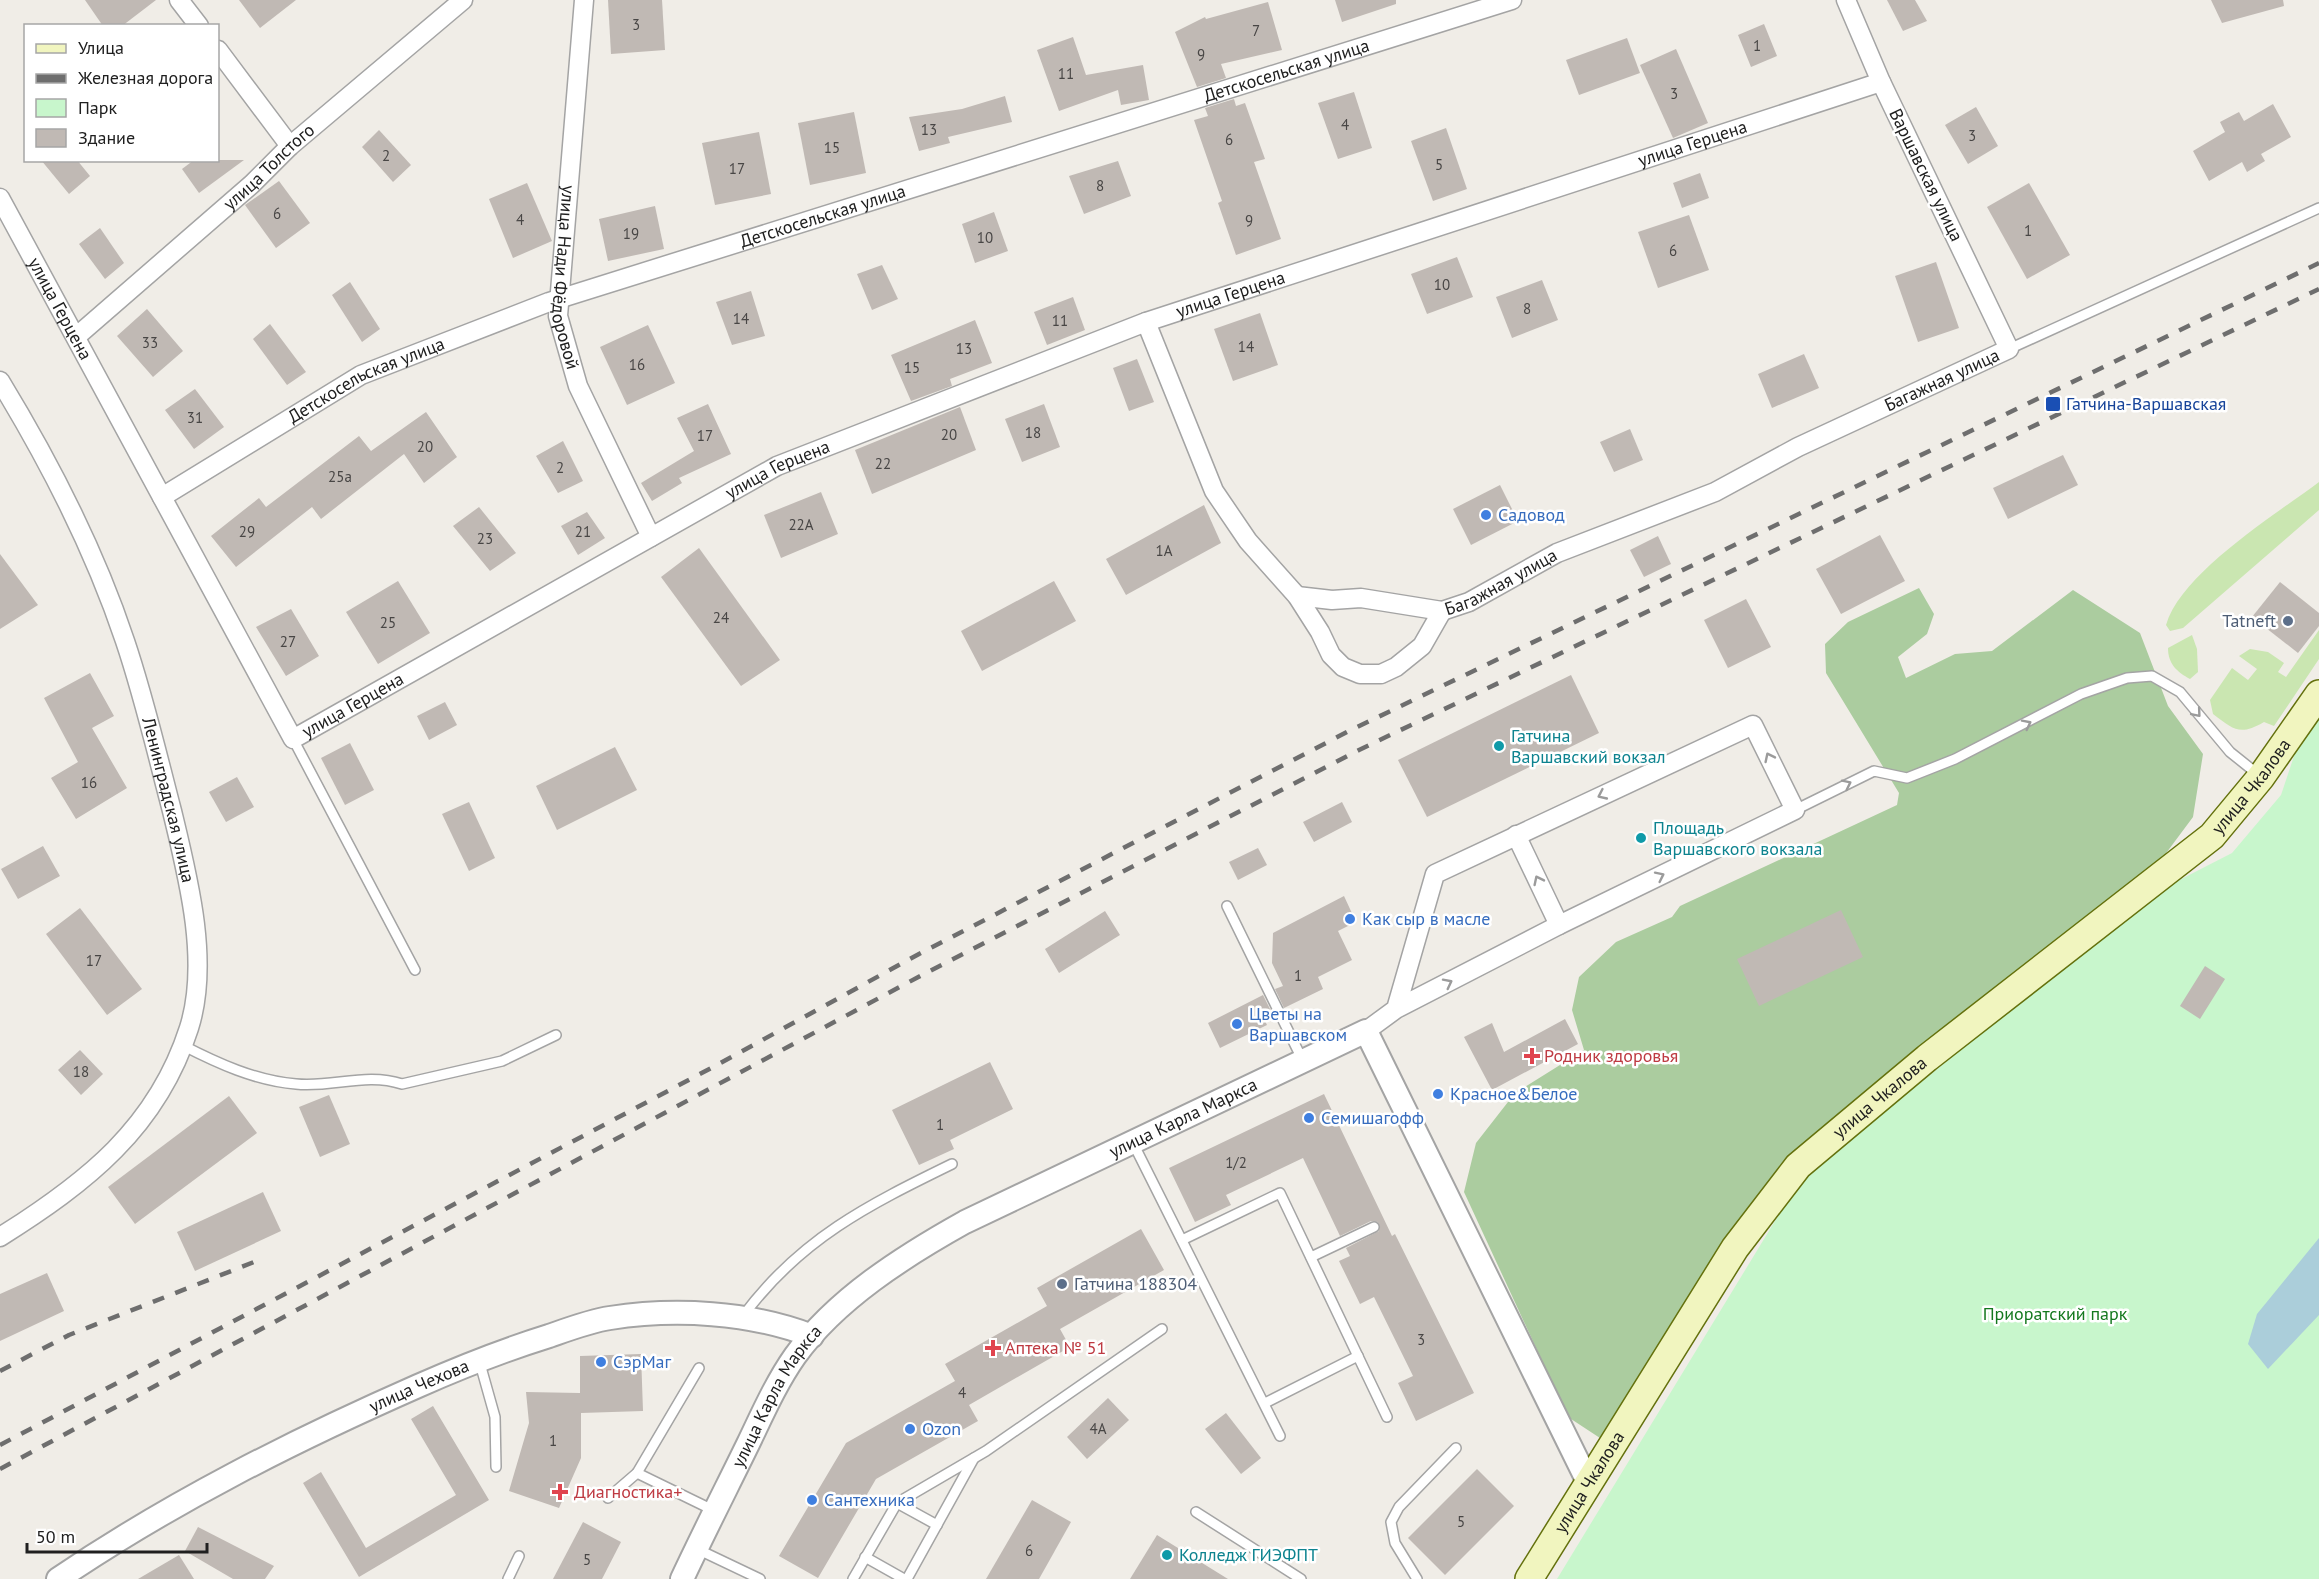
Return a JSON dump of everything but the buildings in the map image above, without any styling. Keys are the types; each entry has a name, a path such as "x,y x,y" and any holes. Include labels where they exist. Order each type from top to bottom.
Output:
{"main road":[{"name":"улица Чкалова","path":"1529,1579 1735,1248 1798,1166 1927,1058 2212,836 2261,777 2319,694"}],"street":[{"path":"179,0 197,24"},
{"name":"улица Толстого","path":"77,336 252,184 290,146 463,0"},
{"name":"улица Нади Фёдоровой","path":"584,0 558,316 578,386 651,537"},
{"name":"Детскосельская улица","path":"162,497 361,375 559,299 1512,0"},
{"name":"Варшавская улица","path":"1846,0 1881,82 2009,349"},
{"path":"219,51 290,146"},
{"name":"улица Герцена","path":"0,198 77,336 292,739 777,466 1146,322 1881,82"},
{"name":"Багажная улица","path":"1146,322 1214,491 1248,541 1297,596 1320,632 1331,655 1343,667 1360,675 1381,674 1396,667 1422,646 1442,611 1469,602 1557,553 1715,492 1798,447 2009,349"},
{"name":"Ленинградская улица","path":"0,381 30,431 86,543 125,640 148,717 185,863 200,982 189,1028 172,1069 150,1107 123,1142 90,1175 55,1202 0,1237"},
{"path":"1297,596 1332,600 1361,598 1442,611"},
{"path":"1320,632 1325,611 1332,600"},
{"path":"1396,1009 1436,874 1753,724 1795,810 1559,925 1396,1009 1366,1031 1589,1484"},
{"path":"1516,836 1559,925"},
{"name":"улица Карла Маркса","path":"682,1579 780,1380 794,1357 812,1336 869,1284 933,1240 1131,1141 1366,1031"},
{"name":"улица Чехова","path":"58,1579 163,1512 312,1433 478,1360 608,1318 689,1314 742,1318 783,1324 812,1336"}],"lane":[{"path":"2009,349 2319,208"},
{"path":"1795,810 1874,771 1907,778 1997,739 2081,694 2127,678 2152,676 2180,692 2230,752 2261,777"},
{"path":"292,739 415,970"},
{"path":"1227,906 1303,1061"},
{"path":"182,1045 219,1064 296,1084 386,1078 402,1084 502,1061 556,1035"},
{"path":"1131,1141 1280,1436"},
{"path":"742,1318 767,1284 814,1242 887,1196 952,1164"},
{"path":"1182,1240 1280,1193 1387,1417"},
{"path":"1311,1257 1374,1227"},
{"path":"853,1579 897,1503 975,1457 1162,1329"},
{"path":"1265,1403 1358,1356"},
{"path":"478,1360 495,1417 496,1467"},
{"path":"608,1498 637,1473 699,1368"},
{"path":"1417,1579 1395,1543 1391,1522 1399,1507 1456,1448"},
{"path":"866,1557 905,1579 975,1457"},
{"path":"637,1473 715,1511"},
{"path":"897,1503 937,1525"},
{"path":"1196,1512 1301,1579"},
{"path":"696,1549 760,1579"},
{"path":"508,1579 519,1556"}],"green space":[{"path":"2319,482 2319,510 2183,628 2170,631 2166,625 2175,605 2190,585 2209,566 2255,528"},
{"path":"1919,588 1934,614 1927,634 1898,657 1906,678 1955,654 1992,651 2073,590 2140,633 2168,706 2203,754 2193,817 2158,864 1724,1250 1600,1438 1568,1417 1464,1192 1476,1143 1515,1093 1584,1050 1572,1010 1579,977 1616,942 1672,917 1680,906 1897,805 1899,793 1826,673 1825,644 1848,622"},
{"path":"2319,630 2319,659 2274,726 2264,722 2249,729 2237,729 2213,714 2210,700 2232,668 2248,680 2257,669 2239,656 2250,649 2268,652 2284,663 2278,672 2286,677"},
{"path":"2192,635 2197,649 2198,672 2190,679 2174,667 2168,648"},
{"name":"Приоратский парк","path":"2319,708 2319,1579 1557,1579 1800,1180 2156,892 2232,853 2281,795 2299,741"}],"water":[{"path":"2319,1238 2319,1315 2268,1369 2248,1344 2257,1314"}],"railway":[{"path":"0,1445 715,1066 919,954 1349,731 2319,263"},
{"path":"0,1469 922,975 1359,750 2319,289"},
{"path":"0,1371 69,1335 259,1260"}],"place":[{"name":"Гатчина-Варшавская","path":"2053,404"},
{"name":"Садовод","path":"1486,515"},
{"name":"Tatneft","path":"2288,621"},
{"name":"Гатчина Варшавский вокзал","path":"1499,746"},
{"name":"Площадь Варшавского вокзала","path":"1641,838"},
{"name":"Как сыр в масле","path":"1350,919"},
{"name":"Цветы на Варшавском","path":"1237,1024"},
{"name":"Родник здоровья","path":"1532,1056"},
{"name":"Красное&Белое","path":"1438,1094"},
{"name":"Семишагофф","path":"1309,1118"},
{"name":"Гатчина 188304","path":"1062,1284"},
{"name":"Аптека № 51","path":"993,1348"},
{"name":"СэрМаг","path":"601,1362"},
{"name":"Ozon","path":"910,1429"},
{"name":"Диагностика+","path":"560,1492"},
{"name":"Сантехника","path":"812,1500"},
{"name":"Колледж ГИЭФПТ","path":"1167,1555"}]}
